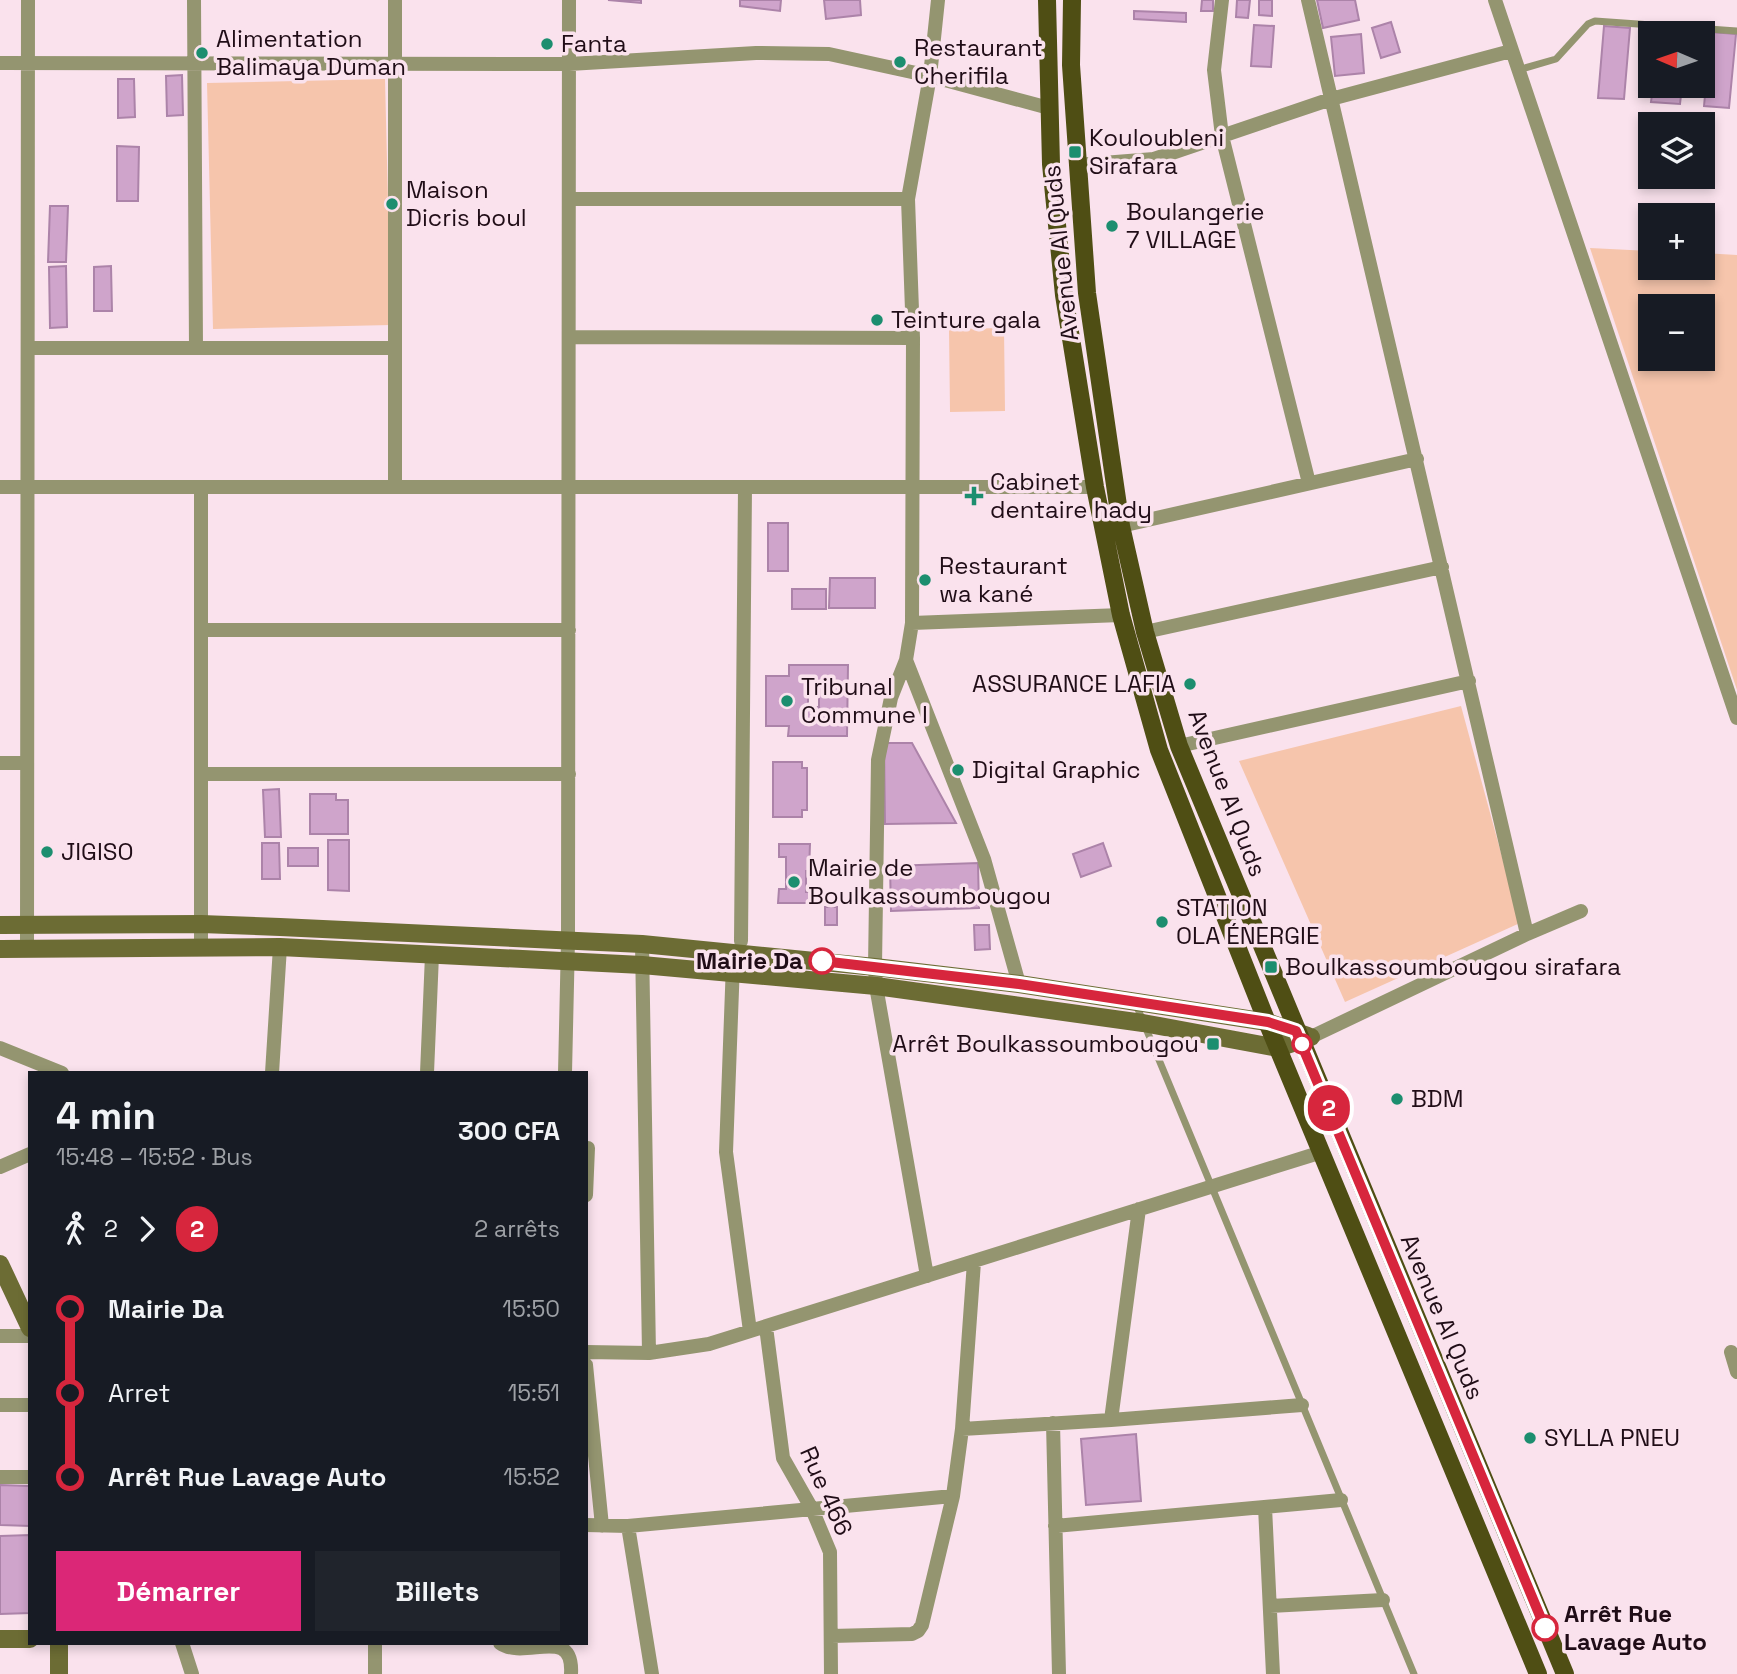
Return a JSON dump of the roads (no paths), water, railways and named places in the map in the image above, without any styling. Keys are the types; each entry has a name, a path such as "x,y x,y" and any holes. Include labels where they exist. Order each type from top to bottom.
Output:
{"main road":[{"name":"Avenue Al Quds","path":"1047,0 1051,164 1064,295 1095,487 1121,615 1159,750 1278,1048 1538,1674"},
{"name":"Avenue Al Quds","path":"1072,0 1071,65 1087,293 1121,526 1144,632 1179,746 1303,1036 1565,1674"},
{"path":"0,925 201,924 737,947 1019,984 1268,1022 1303,1036"},
{"path":"0,949 280,947 642,965 876,986 1143,1023 1278,1048 1303,1036"},
{"path":"0,1264 28,1324"},
{"path":"0,1639 28,1639"},
{"path":"59,1645 59,1674"}],"street":[{"path":"27,948 28,0"},
{"path":"194,0 196,348"},
{"path":"395,0 395,487"},
{"path":"565,1071 569,774 569,0"},
{"path":"928,1276 876,986 875,967 878,760 891,698 906,660 912,624 913,338 908,199 930,76 938,0"},
{"path":"1222,0 1214,70 1222,136 1309,483"},
{"path":"1308,0 1527,934"},
{"path":"1495,0 1737,718"},
{"path":"1077,165 1154,159 1331,99 1511,51"},
{"path":"0,63 569,64 756,53 829,54 930,76 1049,108"},
{"path":"569,199 908,199"},
{"path":"569,337 913,338"},
{"path":"28,348 395,348"},
{"path":"1121,526 1417,459"},
{"path":"0,486 1095,487"},
{"path":"201,487 201,947"},
{"path":"746,487 737,947 732,973 726,1152 750,1331"},
{"path":"1144,632 1442,567"},
{"path":"912,624 1121,615"},
{"path":"201,630 569,630"},
{"path":"906,660 984,859 1019,984"},
{"path":"1179,746 1469,681"},
{"path":"0,763 27,763"},
{"path":"201,774 569,774"},
{"path":"1303,1036 1581,911"},
{"path":"642,944 649,1353"},
{"path":"272,1071 280,947"},
{"path":"427,1071 432,955"},
{"path":"0,1048 57,1071"},
{"path":"588,1352 649,1353 709,1344 1322,1152"},
{"path":"0,1167 28,1155"},
{"path":"1111,1420 1139,1209"},
{"path":"831,1636 912,1634 922,1625 953,1496 962,1429 974,1262"},
{"name":"Rue 466","path":"766,1327 783,1458 812,1509 830,1552 831,1674"},
{"path":"0,1336 28,1336"},
{"path":"1731,1352 1737,1372"},
{"path":"588,1385 603,1526"},
{"path":"0,1405 28,1405"},
{"path":"962,1429 1302,1405"},
{"path":"1053,1423 1059,1674"},
{"path":"0,1477 28,1477"},
{"path":"588,1525 628,1526 953,1496"},
{"path":"1055,1526 1341,1500"},
{"path":"1265,1507 1273,1674"},
{"path":"628,1526 652,1674"},
{"path":"1269,1606 1383,1600"},
{"path":"184,1645 192,1674"},
{"path":"375,1645 375,1674"},
{"path":"503,1645 507,1648 559,1647 568,1650 572,1659 571,1674"}],"lane":[{"path":"1518,70 1556,59 1588,24 1595,21 1737,31"},
{"path":"1134,1001 1414,1674"}],"place":[{"name":"Fanta","path":"547,44"},
{"name":"Alimentation Balimaya Duman","path":"202,53"},
{"name":"Restaurant Cherifila","path":"900,62"},
{"name":"Kouloubleni Sirafara","path":"1075,152"},
{"name":"Maison Dicris boul","path":"392,204"},
{"name":"Boulangerie 7 VILLAGE","path":"1112,226"},
{"name":"Teinture gala","path":"877,320"},
{"name":"Cabinet dentaire hady","path":"974,496"},
{"name":"Restaurant wa kané","path":"925,580"},
{"name":"ASSURANCE LAFIA","path":"1190,684"},
{"name":"Tribunal Commune I","path":"787,701"},
{"name":"Digital Graphic","path":"958,770"},
{"name":"JIGISO","path":"47,852"},
{"name":"Mairie de Boulkassoumbougou","path":"794,882"},
{"name":"STATION OLA ÉNERGIE","path":"1162,922"},
{"name":"Mairie Da","path":"822,961"},
{"name":"Boulkassoumbougou sirafara","path":"1271,967"},
{"name":"Arrêt Boulkassoumbougou","path":"1213,1044"},
{"name":"BDM","path":"1397,1099"},
{"name":"SYLLA PNEU","path":"1530,1438"},
{"name":"Arrêt Rue Lavage Auto","path":"1545,1628"}]}
